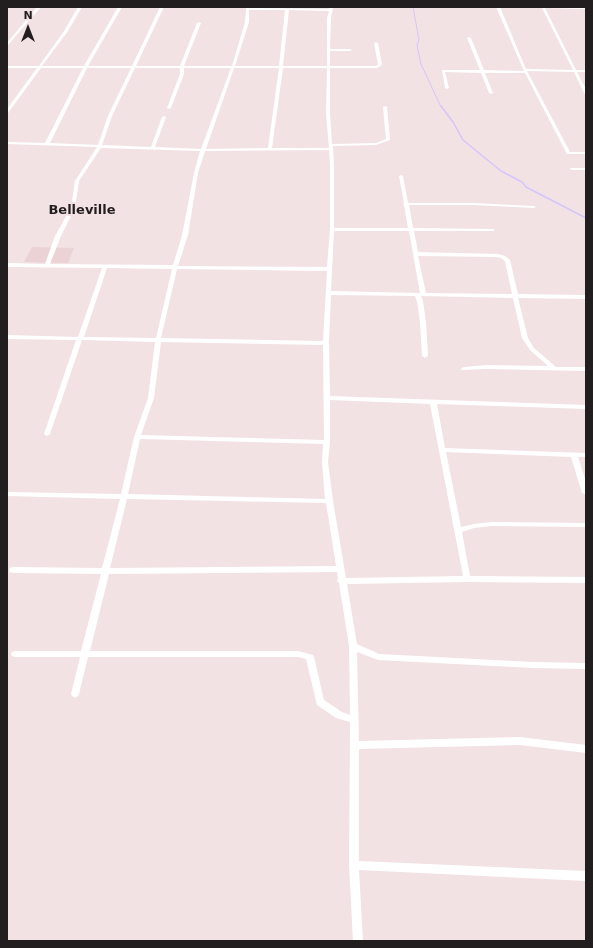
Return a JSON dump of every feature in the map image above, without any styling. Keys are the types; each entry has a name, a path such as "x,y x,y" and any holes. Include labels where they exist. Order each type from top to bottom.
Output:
{"street":[{"path":"7,45 39,7"},
{"path":"7,112 66,30 80,7"},
{"path":"47,144 86,67 120,7"},
{"path":"47,265 58,236 73,208 77,181 100,146 110,116 162,7"},
{"path":"498,7 526,71 569,153 586,153"},
{"path":"505,7 586,8"},
{"path":"543,7 586,93"},
{"path":"75,694 106,571 137,437 151,398 158,340 175,267 185,235 191,196 203,150 233,67 247,22 249,8 287,10 331,8 328,114 331,147 332,229 326,342 327,442 325,462 329,502 353,646 355,720 354,865 358,941"},
{"path":"270,149 287,10"},
{"path":"169,108 182,74 182,66 199,24"},
{"path":"469,38 491,93"},
{"path":"7,67 377,67 380,65 376,43"},
{"path":"329,50 350,50"},
{"path":"447,88 443,71 586,71"},
{"path":"7,143 203,150 331,147 376,144 388,140 385,107"},
{"path":"153,148 164,117"},
{"path":"572,169 586,169"},
{"path":"401,176 415,254 423,322 425,356"},
{"path":"405,204 473,204 534,207"},
{"path":"332,229 493,230"},
{"path":"415,254 496,255 507,260 514,297 525,338 532,349 555,368"},
{"path":"7,272 9,265 329,269"},
{"path":"47,434 105,266"},
{"path":"328,293 586,298"},
{"path":"7,337 326,342"},
{"path":"464,369 486,367 586,369"},
{"path":"326,398 586,407"},
{"path":"433,402 467,579"},
{"path":"137,437 327,442"},
{"path":"443,450 586,455"},
{"path":"574,454 586,493"},
{"path":"7,494 329,502"},
{"path":"457,531 474,526 492,524 586,525"},
{"path":"13,570 106,571 340,569"},
{"path":"342,581 467,579 586,580"},
{"path":"353,646 378,656 533,665 586,666"},
{"path":"15,654 298,654 310,657 320,702 339,715 355,720"},
{"path":"354,745 520,741 586,749"},
{"path":"354,865 586,876"}],"shaded area":[{"path":"32,247 74,248 68,263 24,262"}],"waterway":[{"path":"413,7 419,40 417,45 421,64 441,107"},
{"path":"441,106 453,122 463,140 501,171 522,182 526,187 586,218"}],"district":[{"name":"Belleville","path":"82,211"}]}
